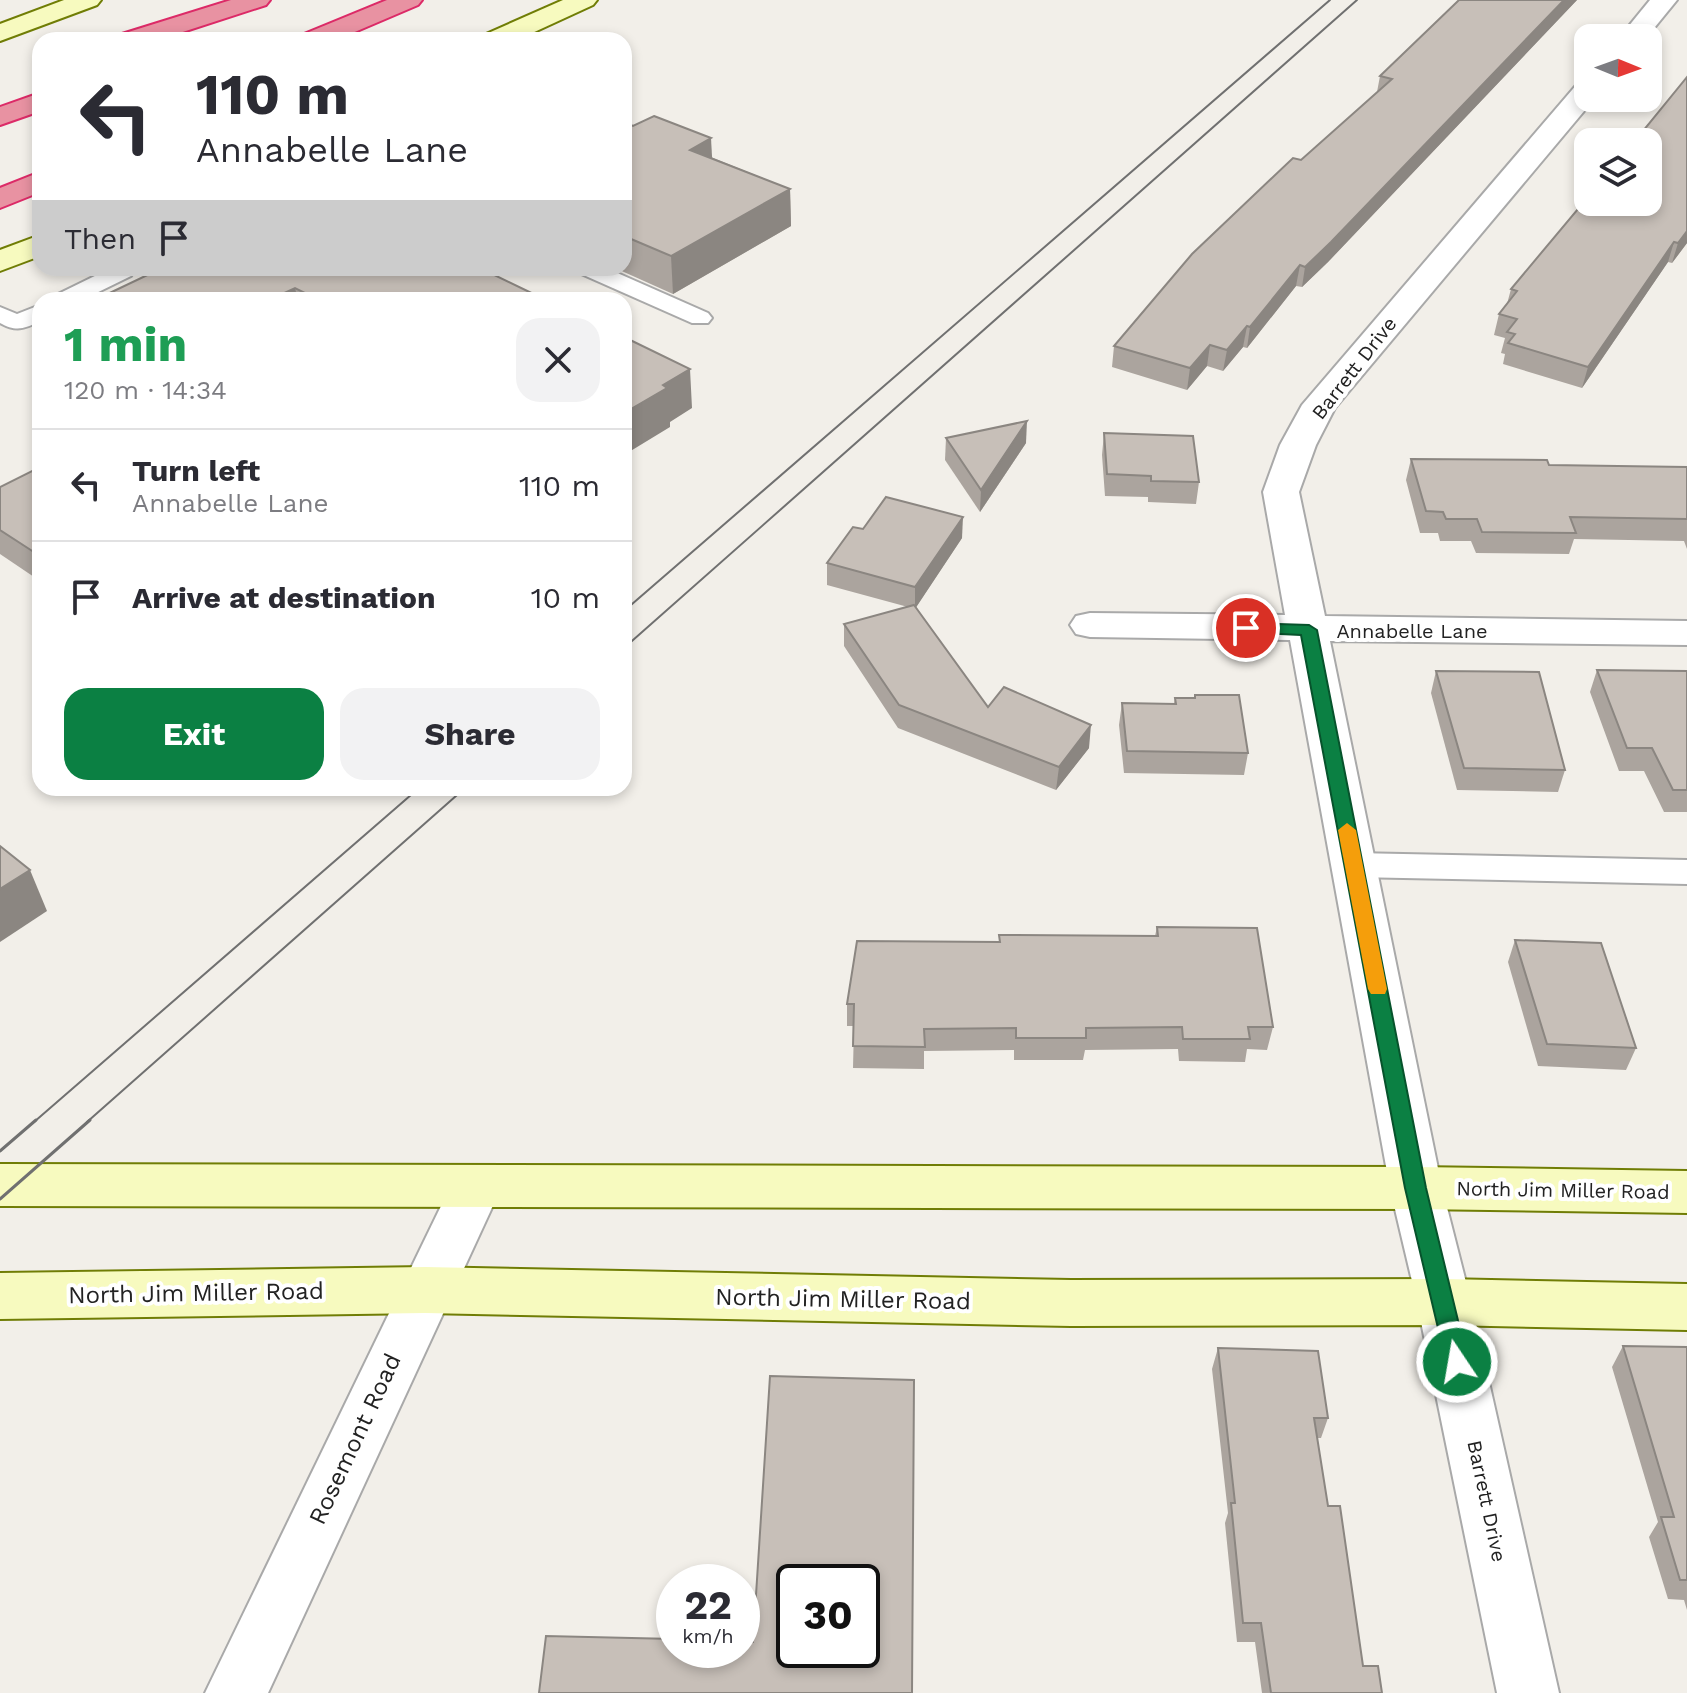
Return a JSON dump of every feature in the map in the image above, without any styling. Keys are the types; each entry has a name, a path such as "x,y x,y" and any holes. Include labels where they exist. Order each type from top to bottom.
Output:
{"highway":[{"path":"332,32 409,0"},
{"path":"160,32 267,3"},
{"path":"207,32 267,3"},
{"path":"0,117 32,104"},
{"path":"0,169 32,156"},
{"path":"0,199 32,185"}],"main road":[{"path":"0,33 88,0"},
{"path":"513,32 584,0"},
{"path":"0,262 32,248"},
{"name":"North Jim Miller Road","path":"0,1185 1416,1188 1687,1192"},
{"name":"North Jim Miller Road","path":"0,1296 425,1290 1071,1303 1444,1302 1687,1307"}],"street":[{"path":"1644,24 1664,0"},
{"name":"Barrett Drive","path":"1528,1693 1444,1302 1416,1188 1281,492 1298,445 1319,405 1574,105"},
{"name":"Annabelle Lane","path":"1090,625 1687,633"},
{"name":"Rosemont Road","path":"236,1693 476,1186"}],"lane":[{"path":"80,292 113,276"},
{"path":"605,276 700,318"},
{"path":"0,314 17,323 32,316"},
{"path":"1354,865 1687,872"}],"building":[{"path":"1459,0 1564,0 1331,242 1305,267 1300,265 1250,327 1247,326 1227,350 1210,345 1190,368 1114,346 1192,254 1293,158 1301,160 1392,79 1380,76"},
{"path":"1687,77 1687,231 1678,243 1674,242 1588,367 1508,343 1515,334 1507,332 1517,319 1499,314 1517,291 1511,289 1574,214 1662,216 1662,128 1645,128 1658,112 1662,112 1662,108"},
{"path":"654,116 711,138 690,150 790,189 671,256 632,239 633,126"},
{"path":"145,276 496,276 530,292 303,292 295,288 286,292 112,292"},
{"path":"632,341 690,369 663,385 667,388 632,408"},
{"path":"1027,421 981,490 946,438"},
{"path":"1104,433 1193,436 1199,482 1151,481 1151,476 1107,474"},
{"path":"1411,459 1547,460 1549,465 1687,467 1687,519 1570,517 1576,533 1482,532 1477,519 1446,519 1443,512 1426,511"},
{"path":"32,471 32,551 0,530 0,487"},
{"path":"886,497 963,517 915,587 827,563 853,527 863,529"},
{"path":"914,605 988,707 1004,687 1091,725 1059,767 899,705 844,624"},
{"path":"1597,670 1687,671 1687,790 1673,790 1652,748 1627,748"},
{"path":"1436,671 1539,672 1565,770 1464,768"},
{"path":"1195,695 1239,695 1248,753 1127,751 1122,703 1176,704 1175,698 1195,698"},
{"path":"0,846 30,870 0,889"},
{"path":"1157,927 1257,928 1273,1027 1248,1027 1250,1039 1183,1039 1182,1027 1086,1028 1086,1038 1016,1038 1016,1028 924,1029 925,1047 853,1046 854,1004 847,1004 857,941 1000,942 999,935 1158,936"},
{"path":"1515,940 1601,943 1636,1048 1547,1044"},
{"path":"1623,1346 1687,1347 1687,1580 1680,1580 1661,1517 1674,1517"},
{"path":"1218,1348 1318,1351 1328,1418 1314,1418 1328,1506 1340,1506 1363,1666 1378,1666 1382,1693 1271,1693 1261,1623 1243,1623 1231,1503 1235,1503"},
{"path":"770,1376 914,1380 912,1693 539,1693 546,1636 656,1639 656,1668 760,1668 758,1564"}],"tram line":[{"path":"632,604 1330,0"},
{"path":"632,641 1357,0"},
{"path":"34,1122 410,796"},
{"path":"87,1122 456,796"},
{"path":"0,1151 36,1120"},
{"path":"0,1199 90,1120"}],"slow traffic":[{"path":"1347,830 1378,989"}],"route":[{"path":"1246,628 1309,630 1416,1188 1457,1362"}]}
